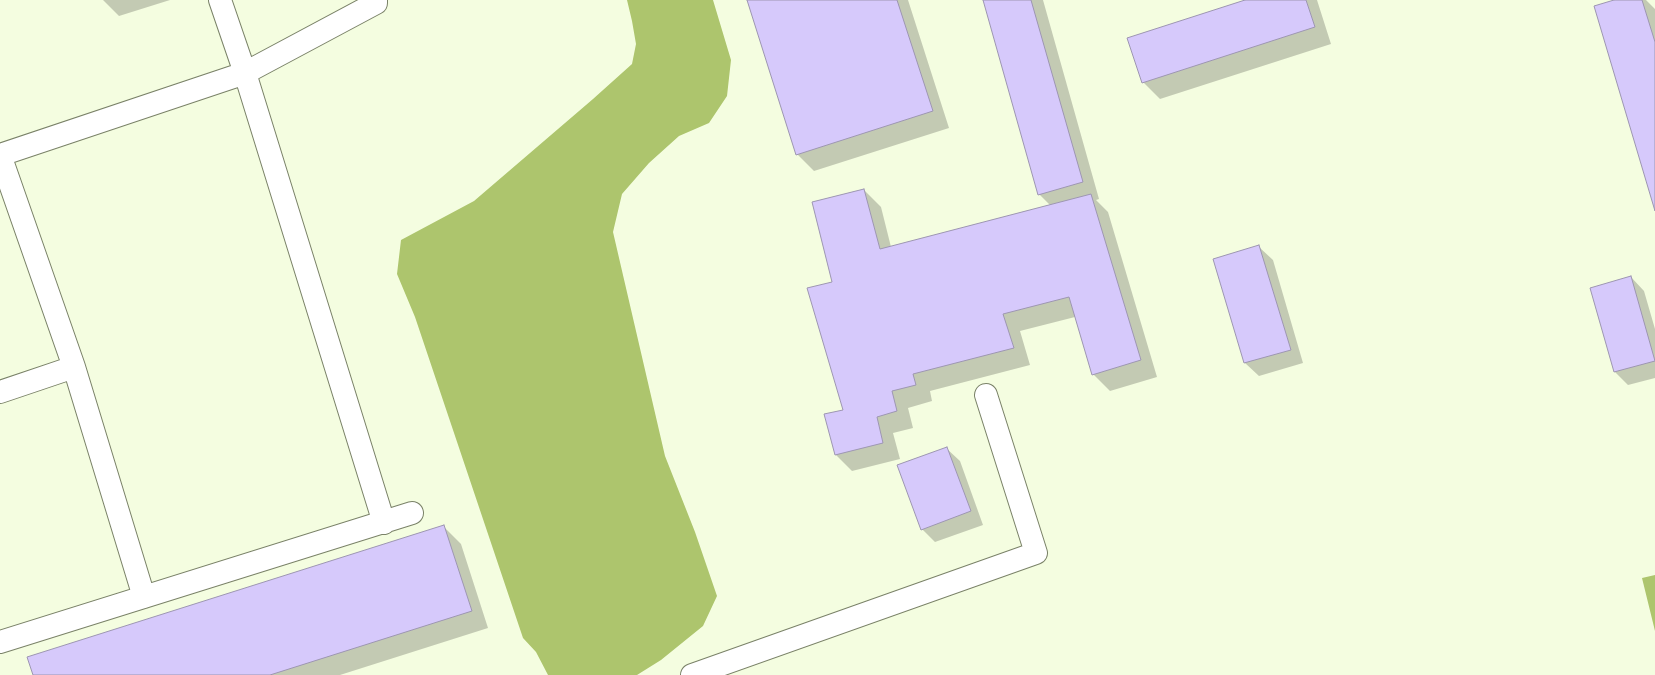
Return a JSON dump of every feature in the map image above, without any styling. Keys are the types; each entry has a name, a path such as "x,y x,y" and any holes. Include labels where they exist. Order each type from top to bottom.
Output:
{"lane":[{"path":"220,0 245,73 384,523"},
{"path":"144,597 74,367 0,155 245,73 376,3 376,0"},
{"path":"0,392 74,367"},
{"path":"692,675 1036,553 986,395"},
{"path":"0,642 412,513"}],"green space":[{"path":"627,0 713,0 731,60 727,96 709,123 679,136 649,163 622,194 613,232 665,456 695,532 717,596 703,626 661,660 637,675 548,675 536,652 523,638 415,317 397,274 401,240 474,201 632,64 636,44"},
{"path":"1655,575 1655,631 1642,578"}],"building":[{"path":"747,0 897,0 933,111 796,155"},
{"path":"983,0 1031,0 1083,182 1038,195"},
{"path":"1245,0 1306,0 1315,27 1142,83 1127,38"},
{"path":"1614,0 1642,0 1655,42 1655,211 1594,6"},
{"path":"864,189 880,249 1091,194 1141,360 1092,375 1069,297 1003,314 1014,348 913,374 916,385 892,391 897,411 877,417 883,443 835,455 824,414 843,410 807,288 832,282 812,202"},
{"path":"1259,245 1291,350 1244,363 1213,259"},
{"path":"1631,276 1655,361 1614,372 1590,288"},
{"path":"947,447 971,511 921,530 897,465"},
{"path":"444,525 472,611 270,675 33,675 27,657"}]}
